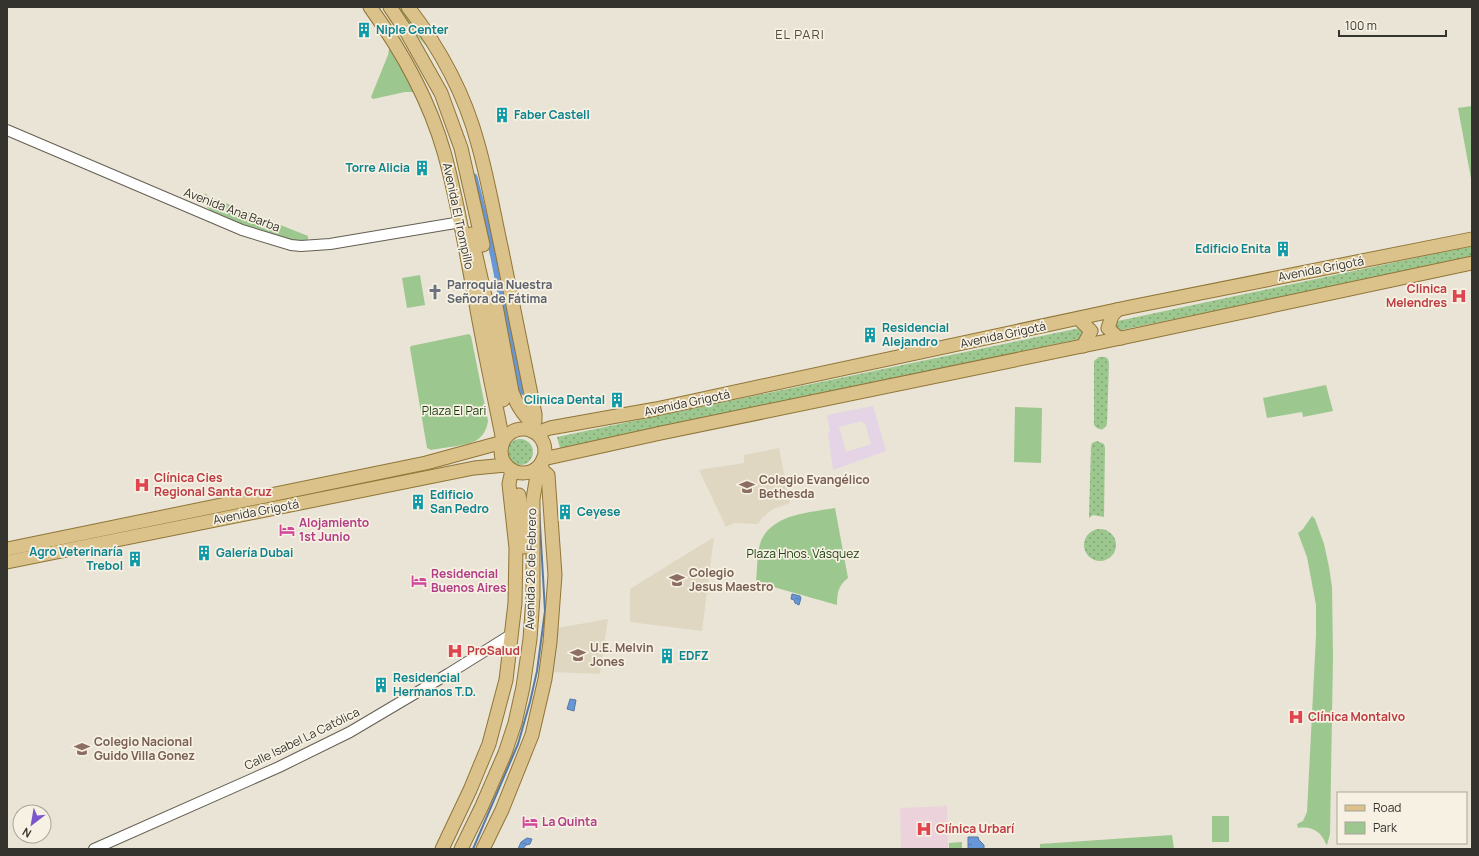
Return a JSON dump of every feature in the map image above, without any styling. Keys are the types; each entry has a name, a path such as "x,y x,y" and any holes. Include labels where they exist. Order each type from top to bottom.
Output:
{"main road":[{"name":"Avenida El Trompillo","path":"370,7 394,42 409,68 436,128 444,152 461,222 467,258 505,439"},
{"name":"Avenida El Trompillo","path":"379,7 415,62 432,97 451,150 488,309 505,439"},
{"name":"Avenida El Trompillo","path":"390,7 406,31 440,93 461,148 496,307 512,392 516,404 534,430"},
{"path":"408,7 445,65 456,86 471,121 491,199 535,414 534,430 544,445 542,464 529,472 520,473 510,470 501,454 505,439 519,429 534,430"},
{"path":"406,31 445,65"},
{"path":"432,97 436,128"},
{"path":"467,258 471,232"},
{"path":"1466,240 1472,234"},
{"name":"Avenida Grigotá","path":"534,430 656,409 1083,323 1117,310 1466,240"},
{"name":"Avenida Grigotá","path":"542,464 661,433 1470,264"},
{"path":"1087,345 1100,333 1117,310"},
{"path":"1109,322 1108,328 1116,339"},
{"path":"1083,323 1100,333 1116,339"},
{"path":"1083,323 1091,331 1087,345"},
{"name":"Avenida Grigotá","path":"7,549 433,461 505,439"},
{"path":"386,486 385,480 388,475 424,466 433,461"},
{"name":"Avenida 26 de Febrero","path":"462,849 505,753 515,723 523,687 530,639 533,597 533,499 536,481 542,464"},
{"name":"Avenida 26 de Febrero","path":"483,849 502,810 532,735 545,679 550,642 555,575 548,475 542,464"},
{"name":"Avenida Grigotá","path":"7,562 474,468 510,470"},
{"name":"Avenida 26 de Febrero","path":"442,849 470,790 489,744 506,680 515,603 516,548 509,484 510,470"},
{"name":"Avenida 26 de Febrero","path":"452,849 497,752 515,688 522,638 525,570 523,519 517,485 510,470"}],"street":[{"name":"Avenida Ana Barba","path":"7,130 242,230 292,245 301,246 330,244 461,222"},
{"name":"Calle Isabel La Católica","path":"94,849 279,767 350,732 512,634"}],"shaded area":[{"path":"873,406 886,451 833,470 827,415","holes":["862,421 865,423 871,444 846,452 839,427"]},
{"name":"Colegio Evangélico Bethesda","path":"779,448 790,503 773,509 762,518 758,524 734,523 726,527 699,470 744,463 744,455"},
{"name":"Colegio Jesus Maestro","path":"714,537 702,631 630,622 630,589"},
{"name":"U.E. Melvin Jones","path":"608,619 600,674 551,672 557,628"},
{"name":"Clínica Urbarí","path":"947,806 948,849 901,849 900,808"}],"green space":[{"path":"395,7 403,7 428,48 412,30"},
{"path":"389,49 392,49 414,92 405,92 373,99 371,97"},
{"path":"1472,106 1472,184 1458,108"},
{"path":"205,193 208,196 308,236 308,239 305,241 281,238 246,226 212,211 205,204"},
{"path":"1472,246 1472,258 1116,331 1113,322"},
{"path":"420,275 425,305 407,308 402,278"},
{"path":"1080,328 1085,329 1084,338 560,448 557,437"},
{"name":"Plaza El Pari","path":"469,334 471,336 488,421 487,426 482,436 474,442 431,450 427,448 410,348 411,346"},
{"path":"1099,357 1105,357 1108,359 1109,363 1107,424 1103,429 1094,425 1094,361"},
{"path":"1326,385 1333,411 1303,417 1302,412 1267,418 1263,398"},
{"path":"1015,407 1042,408 1041,463 1014,462"},
{"path":"520,439 529,443 533,452 529,461 520,465 511,461 507,452 511,443"},
{"path":"1097,441 1104,444 1105,448 1104,517 1093,515 1089,518 1091,447 1092,443"},
{"name":"Plaza Hnos. Vásquez","path":"835,508 848,578 839,590 837,605 756,582 759,548 763,537 770,528 790,517"},
{"path":"1312,516 1315,519 1324,544 1332,587 1333,657 1330,834 1327,845 1324,839 1315,830 1298,828 1297,824 1303,821 1307,812 1316,636 1316,605 1307,557 1298,533 1303,529"},
{"path":"1097,529 1103,529 1112,533 1116,545 1112,557 1103,561 1097,561 1088,557 1084,548 1084,542 1088,533"},
{"path":"1212,816 1229,816 1229,842 1212,842"},
{"path":"1172,835 1174,849 1040,849 1040,844"},
{"path":"962,842 962,849 949,849 949,843"}],"water":[{"path":"792,594 800,596 801,598 799,605 791,599"},
{"path":"570,699 576,700 574,711 567,709"},
{"path":"968,837 978,837 984,845 984,849 968,849"},
{"path":"527,838 532,839 530,844 526,845 523,849 518,849 521,842"}],"waterway":[{"path":"474,177 494,257 520,392"},
{"path":"473,849 518,744 537,671 545,611 539,508"}],"place":[{"name":"Niple Center","path":"364,30"},
{"name":"Faber Castell","path":"502,115"},
{"name":"Torre Alicia","path":"422,168"},
{"name":"Edificio Enita","path":"1283,249"},
{"name":"Parroquia Nuestra Señora de Fátima","path":"435,292"},
{"name":"Clinica Melendres","path":"1459,296"},
{"name":"Residencial Alejandro","path":"870,335"},
{"name":"Clinica Dental","path":"617,400"},
{"name":"Clínica Cies Regional Santa Cruz","path":"142,485"},
{"name":"Colegio Evangélico Bethesda","path":"747,487"},
{"name":"Edificio San Pedro","path":"418,502"},
{"name":"Ceyese","path":"565,512"},
{"name":"Alojamiento 1st Junio","path":"287,530"},
{"name":"Galería Dubai","path":"204,553"},
{"name":"Agro Veterinaría Trebol","path":"135,559"},
{"name":"Colegio Jesus Maestro","path":"677,580"},
{"name":"Residencial Buenos Aires","path":"419,581"},
{"name":"ProSalud","path":"455,651"},
{"name":"U.E. Melvin Jones","path":"578,655"},
{"name":"EDFZ","path":"667,656"},
{"name":"Residencial Hermanos T.D.","path":"381,685"},
{"name":"Clínica Montalvo","path":"1296,717"},
{"name":"Colegio Nacional Guido Villa Gonez","path":"82,749"},
{"name":"La Quinta","path":"530,822"},
{"name":"Clínica Urbarí","path":"924,829"}],"district":[{"name":"EL PARI","path":"800,34"}]}
